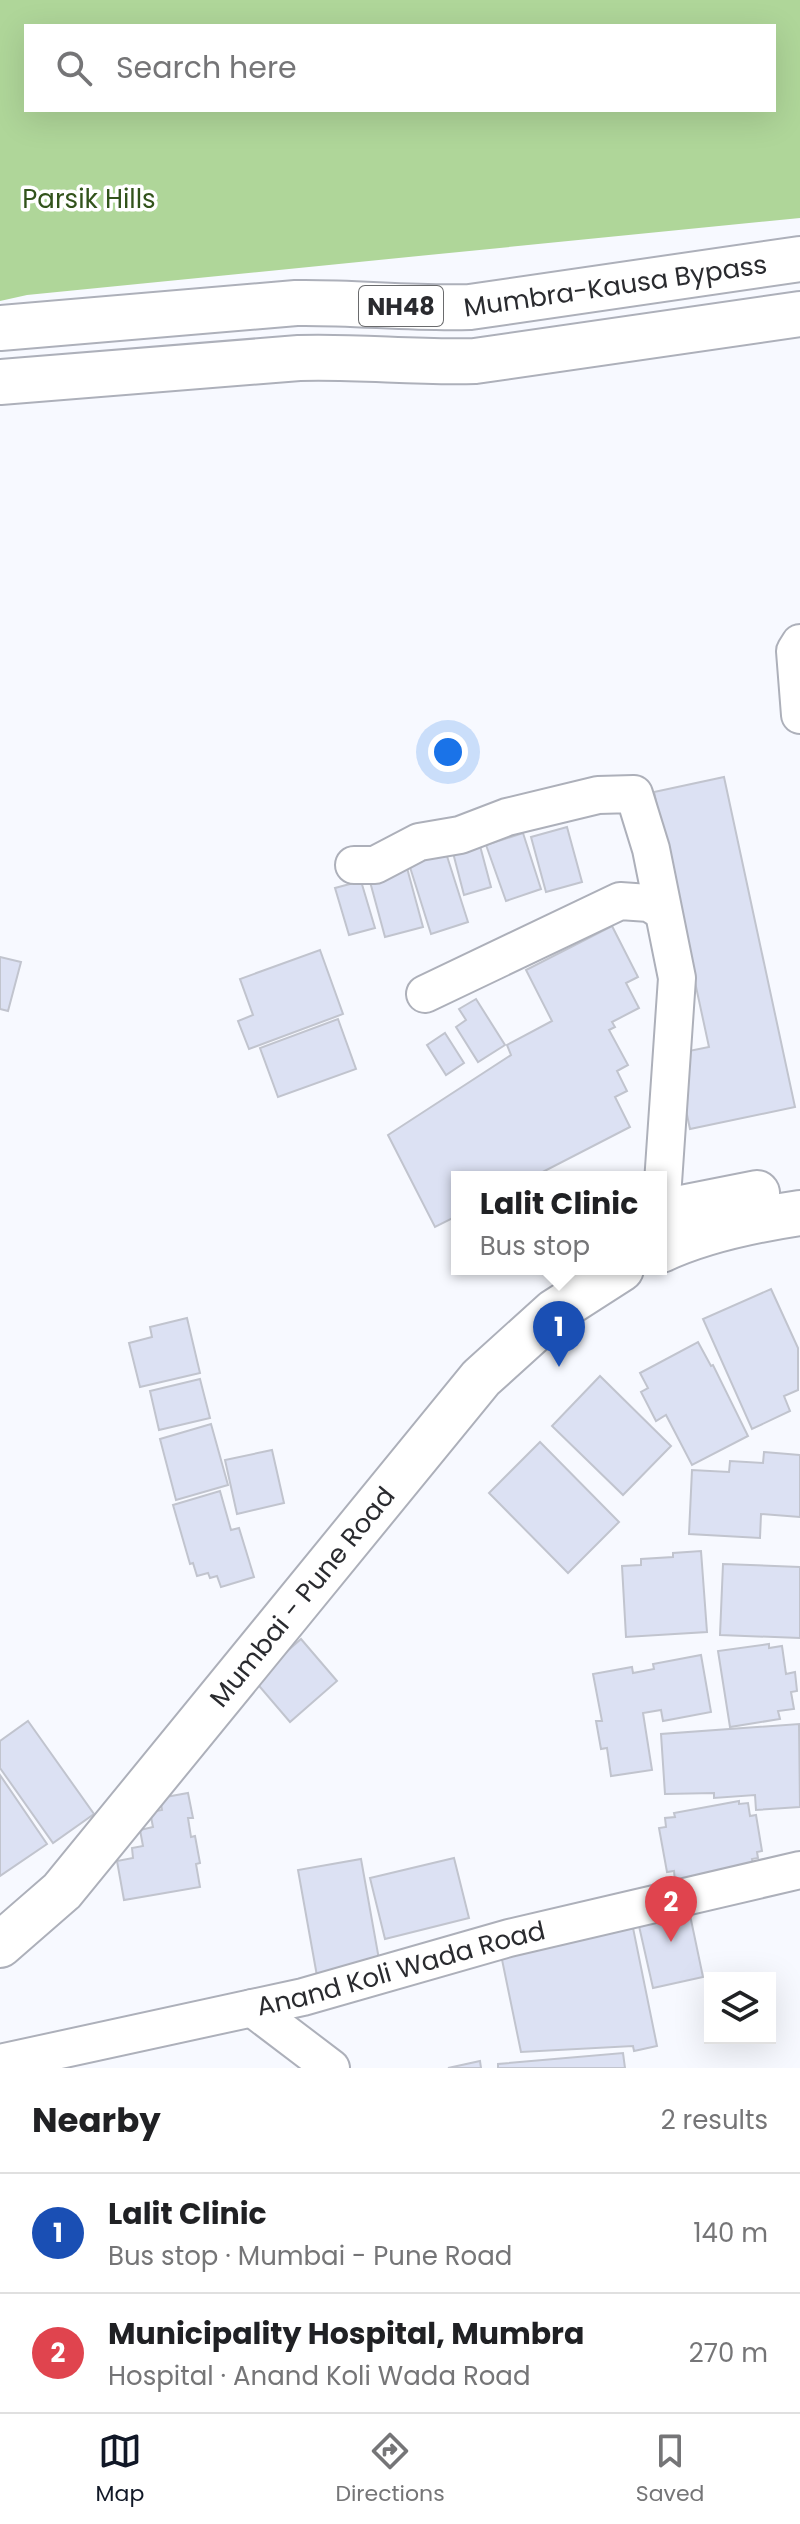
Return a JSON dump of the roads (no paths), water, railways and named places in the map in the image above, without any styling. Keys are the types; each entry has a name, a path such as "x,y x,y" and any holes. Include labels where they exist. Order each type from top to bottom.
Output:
{"main road":[{"name":"Mumbra-Kausa Bypass","path":"0,328 296,303 470,307 800,259"},
{"name":"Mumbra-Kausa Bypass","path":"0,382 299,358 343,357 431,363 475,361 800,314"},
{"path":"667,1211 800,1184"},
{"path":"667,1247 758,1220 800,1213"},
{"name":"Mumbai - Pune Road","path":"0,1945 62,1891 326,1551 482,1340 558,1275"},
{"name":"Mumbai - Pune Road","path":"0,1909 63,1853 183,1701 326,1551 481,1378 554,1312 612,1275"}],"street":[{"path":"800,643 795,651 800,715"},
{"path":"354,865 375,865 419,842 460,835 507,817 598,795 634,794 651,849 677,978 664,1171"},
{"path":"425,994 620,901 649,903 662,911"},
{"name":"Anand Koli Wada Road","path":"0,2063 303,1997 509,1938 800,1870"},
{"path":"252,2008 331,2068"}],"place":[{"name":"Lalit Clinic","path":"559,1367"},
{"name":"Municipality Hospital, Mumbra","path":"671,1942"}],"park label":[{"name":"Parsik Hills","path":"89,199"}]}
